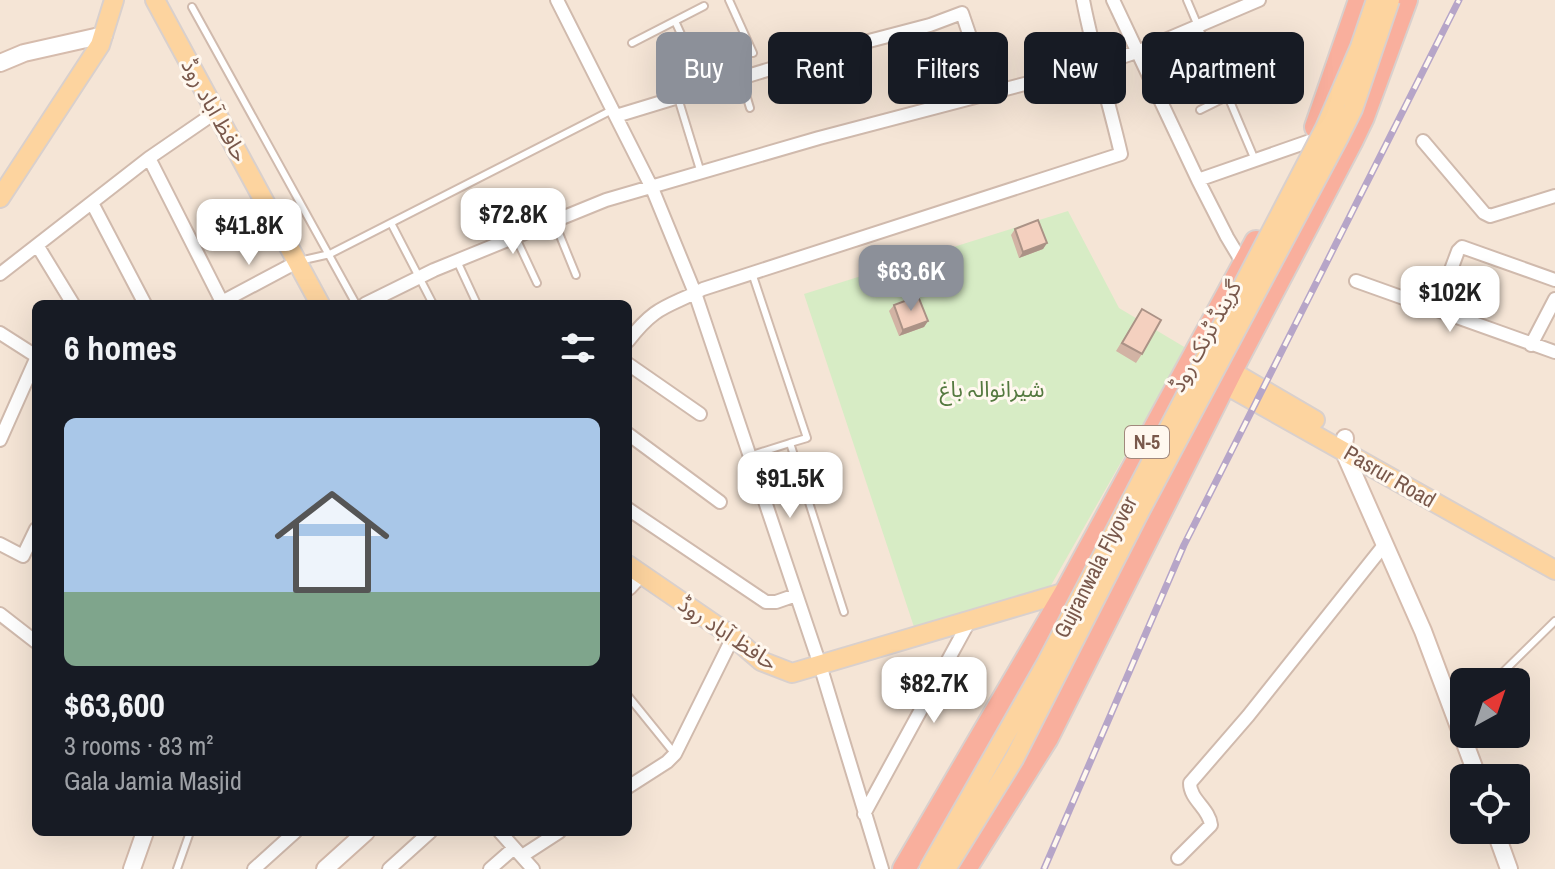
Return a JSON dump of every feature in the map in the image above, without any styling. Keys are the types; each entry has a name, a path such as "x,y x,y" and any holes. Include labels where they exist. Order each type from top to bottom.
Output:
{"highway":[{"name":"گرینڈ ٹرنک روڈ","path":"904,869 1066,592 1310,141 1324,110 1360,0"},
{"name":"گرینڈ ٹرنک روڈ","path":"965,869 1047,738 1363,117 1406,0"}],"main road":[{"path":"0,198 100,45 114,0"},
{"name":"حافظ آباد روڈ","path":"155,0 318,300"},
{"name":"Gujranwala Flyover","path":"929,869 1046,664 1304,169 1340,95 1376,0"},
{"name":"Gujranwala Flyover","path":"946,869 1014,759 1161,470 1339,137 1353,109 1390,0"},
{"path":"0,63 24,53 104,35"},
{"name":"Pasrur Road","path":"1228,378 1555,570"},
{"path":"1344,444 1450,692"},
{"name":"Pasrur Road","path":"1344,444 1555,556"},
{"name":"حافظ آباد روڈ","path":"632,576 733,637 761,661 792,673 1066,592"},
{"path":"132,869 144,836"},
{"path":"325,869 362,836"},
{"path":"1500,844 1509,869"}],"street":[{"path":"557,0 652,188 695,293 820,665 882,869"},
{"path":"1083,0 1090,32"},
{"path":"1113,0 1198,180 1243,266 1276,283"},
{"path":"1126,56 1259,0"},
{"path":"905,32 962,13 968,32"},
{"path":"752,75 888,37"},
{"path":"614,113 656,103"},
{"path":"373,300 515,236 606,200 945,104"},
{"path":"632,336 645,319 668,303 1121,154 1110,104"},
{"path":"0,274 149,158 216,112"},
{"path":"1198,180 1310,141"},
{"path":"1423,141 1484,213 1497,216 1555,196"},
{"path":"149,158 219,300"},
{"path":"92,203 143,300"},
{"path":"37,245 71,300"},
{"path":"1436,310 1462,247 1555,280"},
{"path":"226,300 297,262"},
{"path":"1356,281 1555,352"},
{"path":"1531,345 1555,299"},
{"path":"0,333 32,354"},
{"path":"0,440 32,366"},
{"path":"632,367 700,414"},
{"path":"632,437 720,502"},
{"path":"632,512 766,602 796,595"},
{"path":"0,544 23,556 32,537"},
{"path":"1178,858 1211,825 1209,815 1190,789 1190,783 1248,716 1385,544"},
{"path":"0,614 32,639"},
{"path":"864,814 971,618"},
{"path":"632,784 675,754 733,637"},
{"path":"254,869 291,836"},
{"path":"389,869 426,836"},
{"path":"504,836 533,869"},
{"path":"490,869 551,836"}],"lane":[{"path":"729,0 753,53"},
{"path":"1187,0 1201,32"},
{"path":"632,43 704,6"},
{"path":"192,7 354,300"},
{"path":"675,21 680,32"},
{"path":"680,104 701,173"},
{"path":"749,104 750,108"},
{"path":"1200,110 1213,104"},
{"path":"1231,104 1255,160"},
{"path":"297,262 330,254 614,113"},
{"path":"554,221 576,275"},
{"path":"391,223 431,300"},
{"path":"515,236 537,283"},
{"path":"457,261 475,300"},
{"path":"749,456 807,438 752,273"},
{"path":"790,443 844,612"},
{"path":"1507,668 1555,621"},
{"path":"632,701 675,754"},
{"path":"177,869 189,836"}],"shaded area":[{"path":"0,0 1555,0 1555,869 0,869"}],"green space":[{"name":"شیرانوالہ باغ","path":"1068,211 1119,308 1186,348 1050,587 914,627 804,294"}],"building":[{"path":"1038,220 1047,243 1023,252 1015,229"},
{"path":"918,296 928,321 903,330 894,305"},
{"path":"1142,309 1161,320 1142,354 1122,343"}],"railway":[{"path":"1044,869 1184,545 1459,0"}]}
